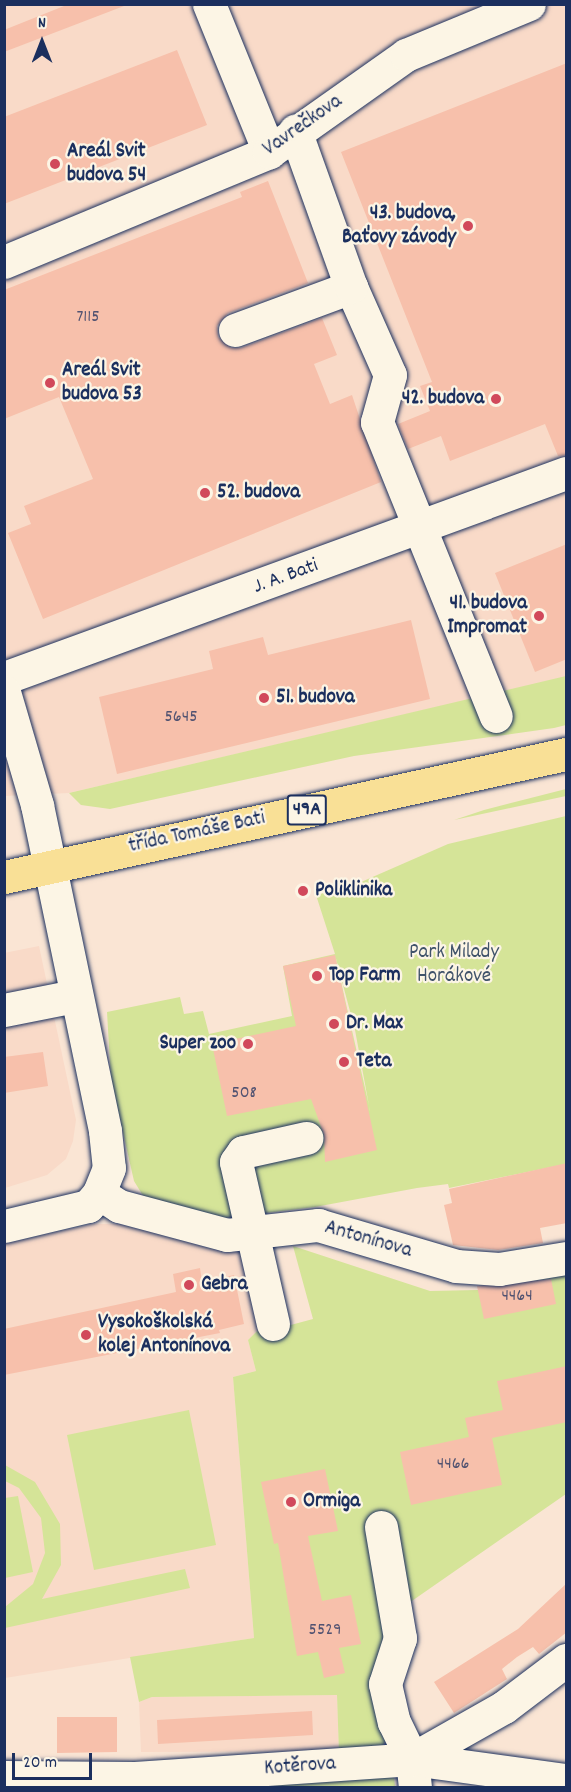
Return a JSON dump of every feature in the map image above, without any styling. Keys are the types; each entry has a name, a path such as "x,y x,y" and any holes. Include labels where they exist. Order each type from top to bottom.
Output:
{"main road":[{"name":"třída Tomáše Bati","path":"4,877 567,754"}],"street":[{"path":"209,4 269,152"},
{"name":"Vavrečkova","path":"4,262 269,152 295,131 406,56 529,4"},
{"path":"295,131 351,287 390,375 377,422 422,528 496,716"},
{"path":"235,330 351,287"},
{"name":"J. A. Bati","path":"4,678 422,528 567,473"},
{"path":"4,692 37,805 108,1148 108,1168 99,1193 80,1209 4,1226"},
{"path":"4,1010 75,996"},
{"path":"273,1324 236,1161 243,1152 306,1138"},
{"name":"Antonínova","path":"99,1193 119,1206 227,1235 318,1225 456,1266 500,1269 567,1258"},
{"path":"381,1527 400,1638 385,1684 394,1722 413,1773 567,1780"},
{"name":"Kotěrova","path":"4,1777 135,1778 413,1773 567,1660"}],"shaded area":[{"path":"4,5 566,5 566,677 69,793 5,796"},
{"path":"39,946 76,1120 73,1141 66,1159 47,1175 5,1188 4,953"},
{"path":"94,1224 127,1224 239,1246 260,1328 248,1340 256,1371 233,1377 254,1638 5,1678 5,1243"},
{"path":"337,1695 339,1751 141,1752 139,1702 152,1697"}],"green space":[{"path":"566,676 566,725 554,728 354,756 110,809 81,805 69,793"},
{"path":"566,789 566,796 454,820 484,810"},
{"name":"Park Milady Horákové","path":"566,816 566,1164 449,1188 448,1184 417,1188 315,1207 216,1219 148,1204 134,1181 111,1080 107,1012 180,997 184,1014 203,1011 209,1034 292,1016 283,966 335,954 316,895 352,886 448,844","holes":["335,955 355,1030 369,1105"]},
{"path":"293,1246 430,1291 478,1290 566,1273 566,1494 396,1612 388,1738 380,1749 339,1754 337,1695 152,1697 139,1702 130,1657 254,1638 233,1377 256,1371 248,1340 260,1328 261,1333 313,1319"},
{"path":"189,1410 216,1545 94,1570 67,1435"},
{"path":"5,1465 35,1482 60,1524 61,1565 42,1599 185,1569 190,1588 5,1628 5,1607 33,1584 45,1553 41,1518 19,1488 5,1481"},
{"path":"18,1496 33,1572 5,1578 5,1498"},
{"path":"394,1776 395,1787 213,1788"}],"building":[{"path":"69,4 124,6 4,52 4,30"},
{"name":"Areál Svit budova 54","path":"177,50 207,125 4,204 4,117"},
{"name":"43. budova, Baťovy závody","path":"567,63 567,455 558,456 545,424 450,461 441,436 408,449 398,424 430,411 420,386 432,382 341,152"},
{"path":"268,181 308,283 228,313 217,326 218,337 231,348 241,348 322,318 337,355 314,364 330,404 352,395 381,482 43,619 8,533 31,524 24,506 93,479 59,397 4,419 4,290 242,197 240,192"},
{"name":"41. budova Impromat","path":"567,544 567,659 535,672 495,573"},
{"name":"51. budova","path":"411,620 430,699 117,774 99,697 213,669 209,651 263,637 268,655"},
{"path":"335,955 377,1150 325,1162 324,1135 311,1099 227,1116 212,1044 296,1026 283,966"},
{"path":"43,1052 48,1086 4,1093 4,1057"},
{"path":"567,1163 567,1223 540,1228 543,1243 498,1250 453,1245 444,1205 452,1203 449,1189"},
{"name":"Vysokoškolská kolej Antonínova","path":"200,1268 202,1282 234,1275 244,1324 219,1330 220,1333 4,1375 4,1329 176,1292 173,1274"},
{"path":"551,1279 556,1304 484,1319 477,1286"},
{"path":"567,1366 567,1422 492,1438 502,1485 411,1505 400,1452 469,1437 465,1418 503,1410 497,1381"},
{"path":"325,1469 338,1531 308,1536 322,1601 351,1595 361,1644 339,1648 345,1673 324,1678 318,1652 297,1656 278,1543 274,1544 261,1482"},
{"path":"567,1583 567,1632 539,1654 533,1647 517,1657 502,1669 507,1679 454,1713 434,1682 518,1629"},
{"path":"312,1711 313,1735 158,1744 157,1720"},
{"path":"57,1717 117,1717 117,1752 57,1753"}],"place":[{"name":"Areál Svit budova 54","path":"55,164"},
{"name":"43. budova, Baťovy závody","path":"468,226"},
{"name":"Areál Svit budova 53","path":"50,383"},
{"name":"42. budova","path":"496,399"},
{"name":"52. budova","path":"205,493"},
{"name":"41. budova Impromat","path":"539,616"},
{"name":"51. budova","path":"264,698"},
{"name":"Poliklinika","path":"303,891"},
{"name":"Top Farm","path":"317,976"},
{"name":"Dr. Max","path":"334,1024"},
{"name":"Super zoo","path":"248,1044"},
{"name":"Teta","path":"344,1062"},
{"name":"Gebra","path":"189,1285"},
{"name":"Vysokoškolská kolej Antonínova","path":"86,1335"},
{"name":"Ormiga","path":"291,1502"}]}
